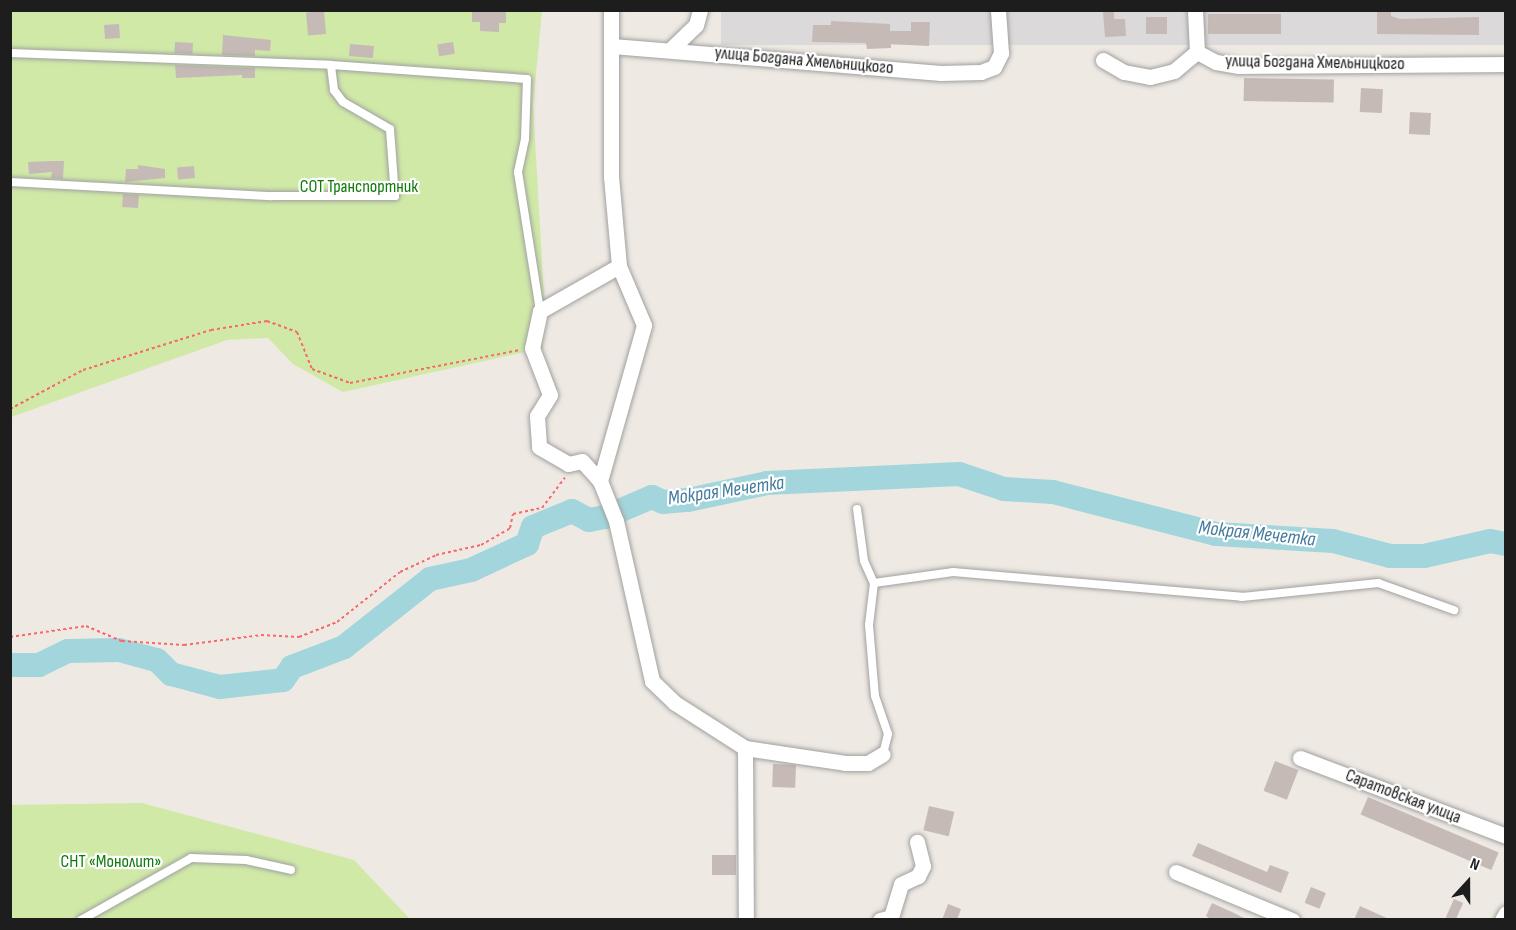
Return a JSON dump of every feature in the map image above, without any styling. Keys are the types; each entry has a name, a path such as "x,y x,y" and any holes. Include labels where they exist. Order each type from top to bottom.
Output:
{"street":[{"path":"600,481 644,325 620,266 611,177 611,10"},
{"path":"670,50 696,25 700,10"},
{"name":"улица Богдана Хмельницкого","path":"612,46 941,73 981,72 994,67 1001,53 998,10"},
{"path":"1103,60 1124,72 1150,76 1174,71 1197,52 1195,10"},
{"name":"улица Богдана Хмельницкого","path":"1197,52 1216,62 1239,66 1506,64"},
{"path":"620,266 540,311 532,348 550,395 537,416 539,447 568,464 582,461 600,481 616,521 652,681 675,703 745,748 845,763 868,763 883,754"},
{"path":"745,748 746,920"},
{"name":"Саратовская улица","path":"1300,758 1506,836"},
{"path":"889,919 901,884 918,876 923,866 917,842"},
{"path":"1176,872 1292,920"},
{"path":"1502,920 1506,913"}],"lane":[{"path":"10,53 331,65 527,80 525,139 518,172 540,311"},
{"path":"10,182 272,196 395,196 390,129 343,102 334,90 331,65"},
{"path":"857,508 864,561 874,583 869,625 875,696 888,735 883,754"},
{"path":"874,583 953,572 1242,597 1378,583 1454,610"},
{"path":"81,920 191,858 246,860 291,870"}],"path":[{"path":"10,410 83,369 211,330 267,321 297,332 312,369 350,383 532,348"},
{"path":"10,637 86,626 122,641 184,645 261,635 299,637 337,622 400,572 436,555 481,545 510,528 513,514 542,508 571,471 568,464"}],"shaded area":[{"path":"721,10 1506,10 1506,45 721,45"}],"green space":[{"name":"СОТ Транспортник","path":"11,11 542,11 533,105 544,297 543,348 343,392 293,364 268,338 227,340 11,417"},
{"name":"СНТ «Монолит»","path":"142,803 354,860 410,919 11,919 10,805"}],"building":[{"path":"472,10 506,10 506,23 499,23 499,32 480,31 480,22 472,22"},
{"path":"1377,10 1391,10 1391,16 1400,19 1479,17 1479,35 1377,34"},
{"path":"324,11 326,34 308,35 306,13"},
{"path":"1114,11 1114,19 1125,19 1126,36 1105,37 1103,12"},
{"path":"1208,14 1281,14 1281,34 1208,34"},
{"path":"1146,17 1167,17 1167,34 1146,34"},
{"path":"831,21 890,24 890,31 911,31 911,22 930,22 929,46 891,44 891,48 867,49 866,43 812,42 813,25 831,25"},
{"path":"119,24 120,38 105,39 104,25"},
{"path":"223,35 271,40 270,51 255,50 255,56 222,55"},
{"path":"175,42 193,43 192,54 174,53"},
{"path":"453,42 455,54 439,56 437,45"},
{"path":"350,44 374,46 373,58 349,56"},
{"path":"175,65 255,68 255,78 242,78 242,75 176,78"},
{"path":"1244,78 1334,80 1334,103 1244,101"},
{"path":"1361,88 1383,89 1382,113 1360,112"},
{"path":"1410,112 1431,113 1430,135 1409,134"},
{"path":"64,161 63,179 51,178 52,172 29,174 28,162"},
{"path":"138,165 165,169 165,178 125,182 126,169 138,169"},
{"path":"194,166 195,178 178,179 177,167"},
{"path":"123,194 139,195 138,208 122,207"},
{"path":"1275,761 1298,770 1287,800 1264,791"},
{"path":"773,764 796,765 795,788 772,787"},
{"path":"1368,797 1499,852 1491,870 1361,814"},
{"path":"929,806 954,812 949,836 923,830"},
{"path":"1198,843 1267,872 1270,865 1289,872 1281,893 1192,856"},
{"path":"712,855 736,855 736,875 712,875"},
{"path":"1311,887 1326,893 1319,909 1305,903"},
{"path":"1454,899 1463,903 1456,920 1446,917"},
{"path":"1212,903 1248,920 1212,920 1206,916"},
{"path":"948,904 961,909 957,920 942,920"},
{"path":"1360,906 1391,920 1354,920"}],"waterway":[{"name":"Мокрая Мечетка","path":"10,665 39,665 68,651 119,650 157,660 171,674 220,687 283,680 292,667 344,647 430,579 471,570 527,544 533,527 572,511 589,520 605,517 652,497 663,502 688,500 767,483 959,474 1004,489 1053,492 1216,534 1333,541 1390,556 1424,556 1490,541 1506,544"}]}
